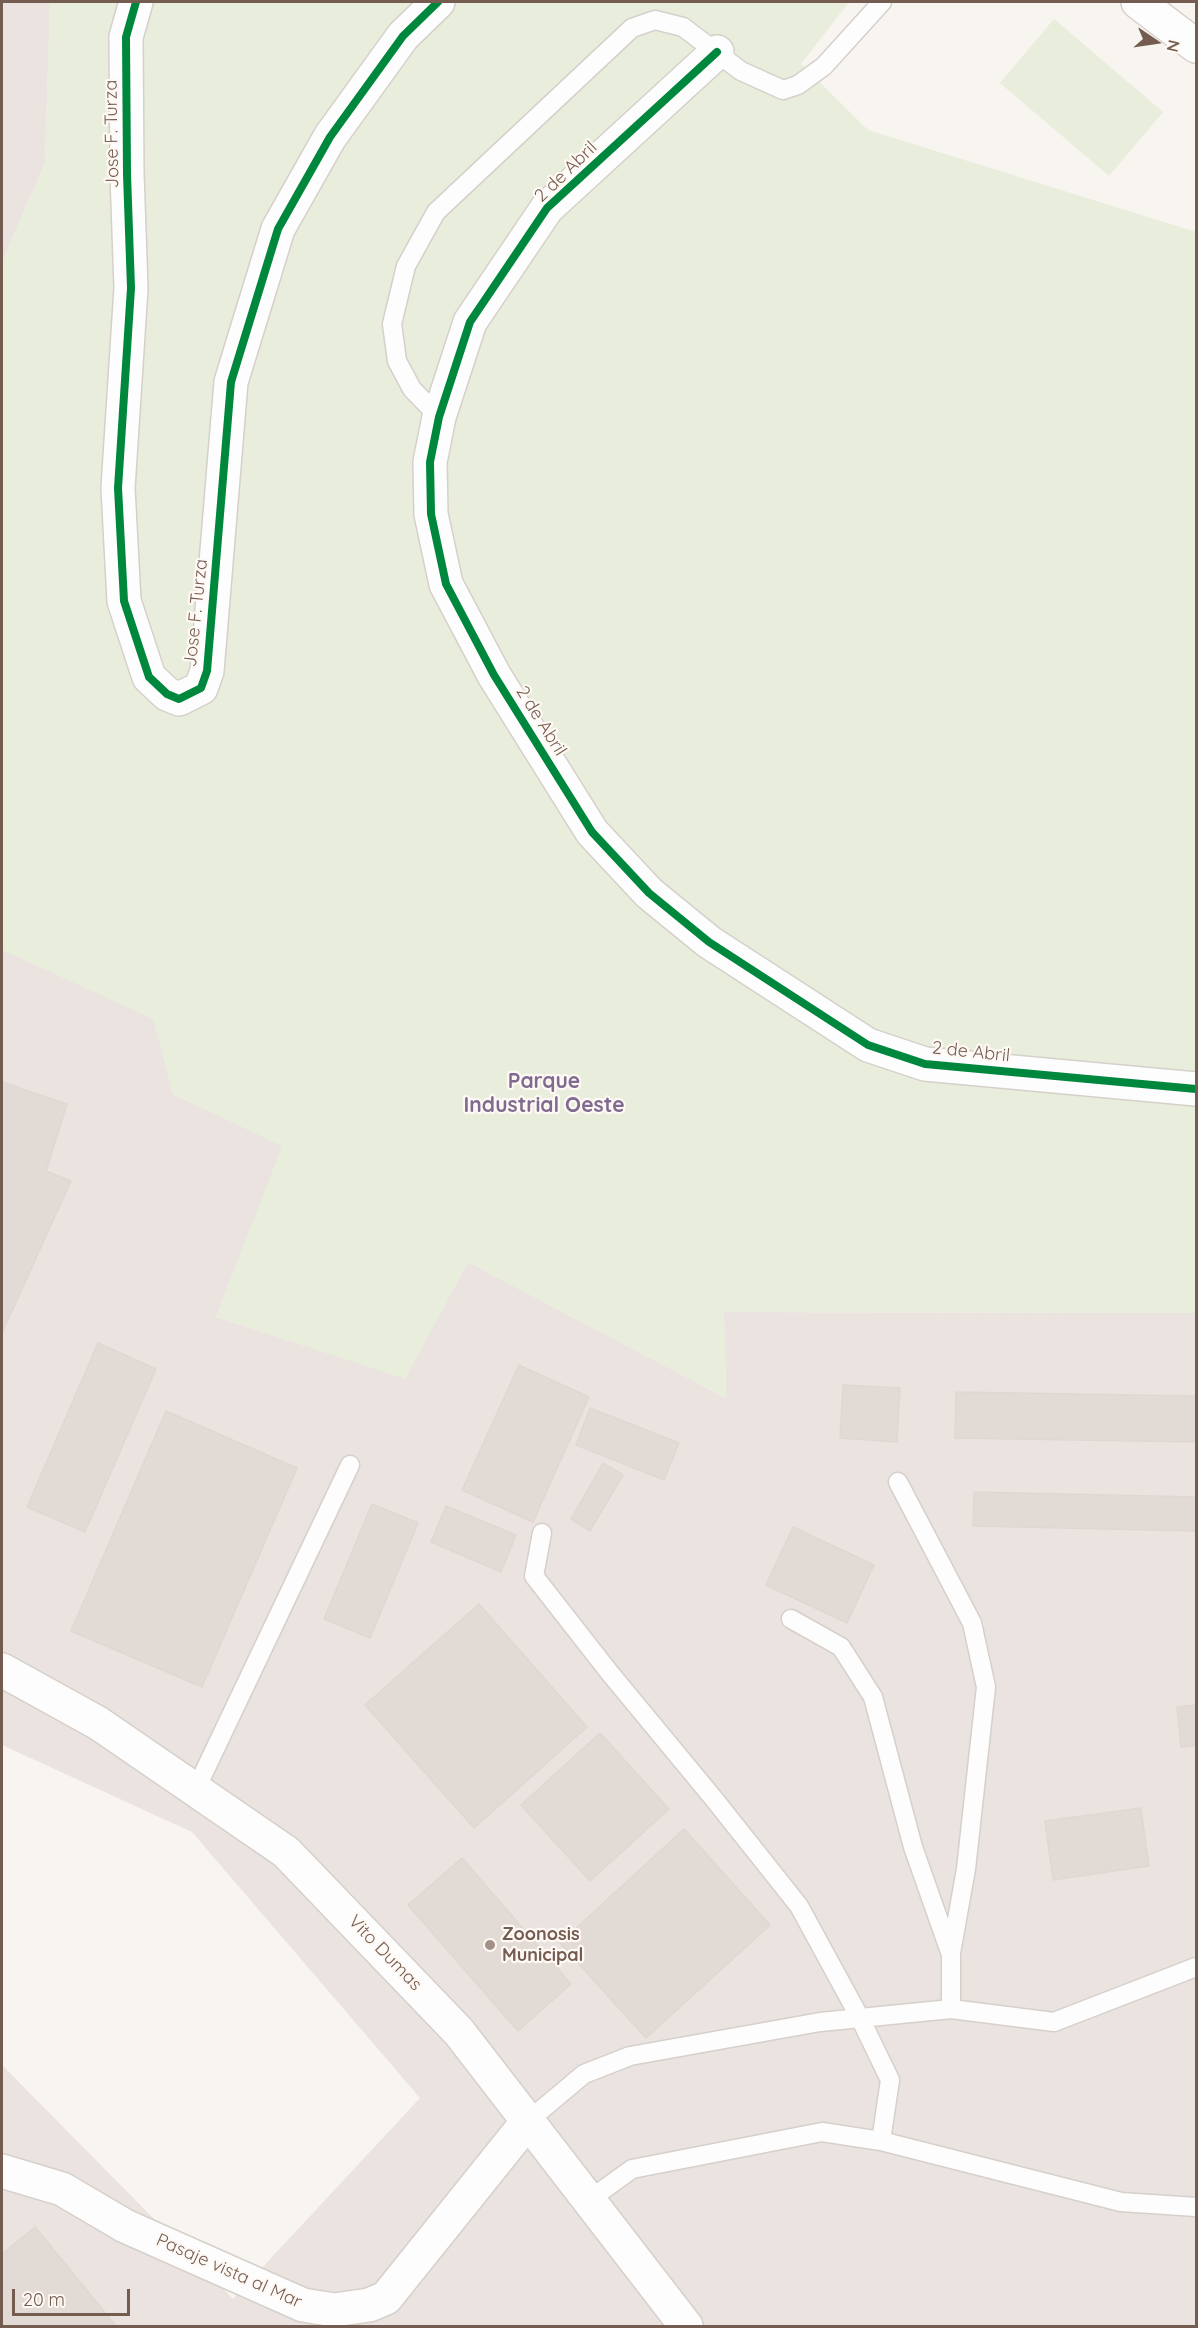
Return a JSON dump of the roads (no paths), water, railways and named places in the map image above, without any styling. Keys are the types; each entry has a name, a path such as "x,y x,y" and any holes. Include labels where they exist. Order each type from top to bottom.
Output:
{"street":[{"name":"Jose F. Turza","path":"136,2 126,37 131,288 118,488 124,601 149,677 167,694 178,699 201,688 207,671 231,382 278,229 330,137 403,36 438,2"},
{"path":"1138,2 1197,46"},
{"name":"2 de Abril","path":"717,52 547,208 470,322 439,417 430,462 431,514 446,584 494,675 592,832 649,893 709,942 868,1044 925,1064 1197,1089"},
{"name":"Vito Dumas","path":"2,1670 98,1723 286,1852 459,2032 686,2326"},
{"name":"Pasaje vista al Mar","path":"2,2171 62,2189 125,2226 303,2305 334,2310 369,2305 386,2298 528,2121"}],"lane":[{"path":"439,417 412,389 397,361 392,324 406,266 436,212 632,28 655,20 683,27 741,71 783,90 798,85 824,66 882,2"},
{"path":"196,1789 350,1465"},
{"path":"898,1482 972,1623 986,1687 966,1869 951,1953 951,2009"},
{"path":"542,1533 534,1576 799,1906 860,2018 890,2079 881,2141"},
{"path":"791,1619 841,1647 873,1696 913,1847 951,1953"},
{"path":"528,2121 584,2074 630,2056 820,2022 951,2009 1054,2022 1197,1967"},
{"path":"589,2200 632,2169 822,2132 881,2141 1121,2202 1197,2207"}],"place":[{"name":"Zoonosis Municipal","path":"490,1945"}],"district":[{"name":"Parque Industrial Oeste","path":"544,1094"}]}
